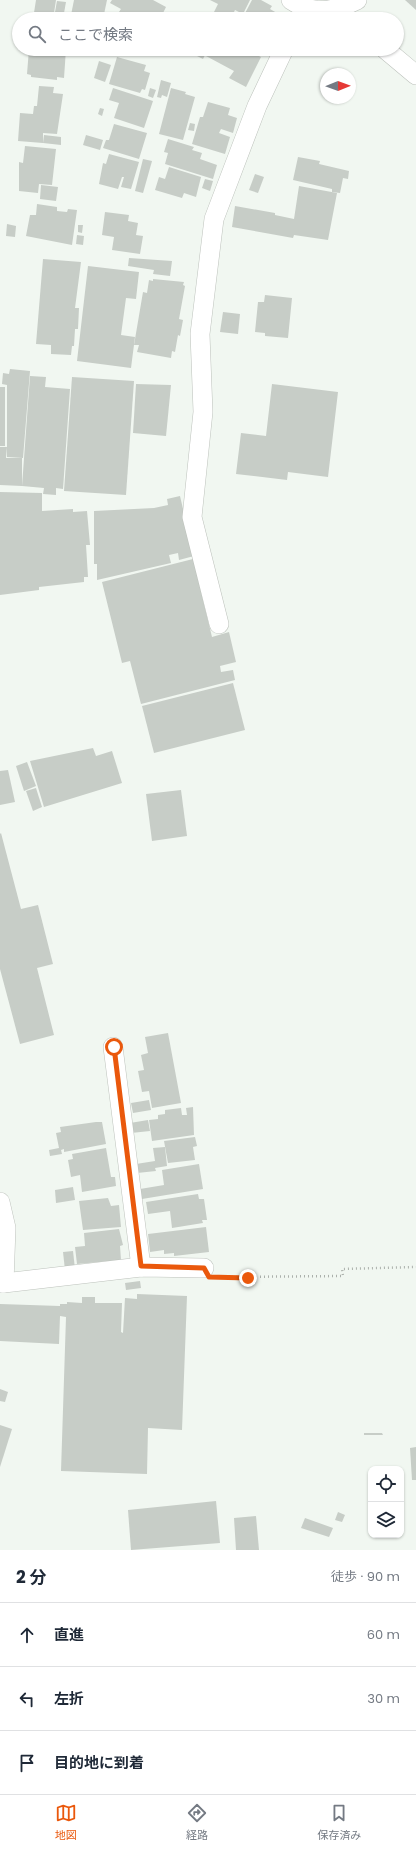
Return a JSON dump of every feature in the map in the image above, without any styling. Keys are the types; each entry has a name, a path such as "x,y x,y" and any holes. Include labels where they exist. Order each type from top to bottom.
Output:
{"street":[{"path":"298,9 327,11 352,9"},
{"path":"219,624 192,517 203,412 200,334 214,219 257,106 281,56"},
{"path":"393,56 416,75"},
{"path":"114,1047 141,1266"},
{"path":"0,1202 6,1228 2,1283 141,1266 204,1268"}],"path":[{"path":"204,1268 209,1277 248,1278 343,1276 342,1269 416,1267"}],"building":[{"path":"36,0 56,0 54,12 34,12"},
{"path":"74,0 107,0 104,12 72,12"},
{"path":"112,0 153,0 166,7 164,12 119,12 121,9 110,3"},
{"path":"210,0 250,0 244,12 235,10 234,12 214,12 218,4"},
{"path":"252,0 261,0 272,6 270,9 275,12 246,12"},
{"path":"405,0 416,0 416,10"},
{"path":"57,1 66,2 64,12 55,12"},
{"path":"28,56 66,56 64,78 57,77 57,80 31,77 31,75 27,74"},
{"path":"197,56 204,56 203,59"},
{"path":"206,56 261,57 246,87 229,78 234,71"},
{"path":"117,57 146,65 144,71 150,73 145,90 142,89 140,93 109,84"},
{"path":"99,61 111,65 105,82 94,78"},
{"path":"161,80 171,83 167,97 162,95 161,98 157,97"},
{"path":"39,86 54,87 53,93 63,94 57,134 43,133 43,143 18,141 20,113 33,114 34,106 37,106"},
{"path":"113,88 153,101 144,128 114,118 119,103 109,100"},
{"path":"150,88 156,90 153,98 148,96"},
{"path":"171,88 186,92 185,94 195,97 183,140 159,134"},
{"path":"208,102 230,108 228,115 237,118 233,133 221,129 219,133 230,137 225,154 192,144 200,117 203,117"},
{"path":"100,108 104,109 102,116 98,114"},
{"path":"190,123 195,124 194,131 188,130"},
{"path":"114,124 147,133 139,159 103,148 106,140 109,140"},
{"path":"44,135 61,137 61,145 43,143"},
{"path":"86,135 103,140 100,150 83,145"},
{"path":"168,139 194,147 192,150 202,153 200,159 217,165 213,179 165,164 168,153 164,152"},
{"path":"25,146 56,149 52,185 39,184 38,193 19,191 19,162 23,163"},
{"path":"109,154 139,162 131,189 121,187 124,177 122,177 118,189 99,184 103,163 106,164"},
{"path":"298,157 320,161 319,164 349,171 348,179 343,178 340,193 332,192 332,189 293,180"},
{"path":"143,159 152,161 143,193 135,191"},
{"path":"169,167 201,177 196,197 184,193 182,198 155,190 159,177 165,179"},
{"path":"255,174 264,177 258,193 249,190"},
{"path":"205,179 213,181 210,191 202,188"},
{"path":"41,185 58,187 56,201 40,199"},
{"path":"299,186 337,193 328,240 294,235 293,238 232,227 235,206 275,213 275,215 294,219"},
{"path":"37,204 57,207 57,211 67,212 68,209 77,210 72,245 26,236 30,215 36,215"},
{"path":"105,212 129,215 128,221 138,223 136,235 143,236 140,254 112,250 114,237 102,235"},
{"path":"7,224 16,226 15,237 6,236"},
{"path":"78,225 83,225 82,233 78,232"},
{"path":"77,235 84,236 83,245 76,244"},
{"path":"129,258 172,261 170,276 153,274 154,270 128,266"},
{"path":"43,259 81,262 75,308 79,308 78,329 75,329 74,346 72,346 71,355 51,354 51,345 36,344"},
{"path":"88,266 139,272 136,299 126,298 121,335 135,337 131,368 77,361"},
{"path":"153,279 184,282 183,285 185,286 179,319 183,320 180,336 178,335 175,352 172,351 171,358 137,352 139,345 134,345 143,292 147,293 149,280 153,281"},
{"path":"265,295 292,298 288,338 265,336 265,333 255,332 258,302 264,302"},
{"path":"223,312 240,314 238,334 220,332"},
{"path":"10,369 30,371 23,458 7,457 7,385 2,384 3,373 9,374"},
{"path":"30,376 46,377 45,387 70,389 63,489 56,488 56,495 43,494 44,488 22,486"},
{"path":"72,377 134,381 126,495 64,491"},
{"path":"136,384 171,385 166,436 133,433"},
{"path":"272,384 338,392 328,477 288,472 287,480 236,474 241,433 266,436"},
{"path":"0,387 5,387 5,446 0,446"},
{"path":"0,447 7,447 6,458 22,458 22,486 0,485"},
{"path":"0,492 42,493 42,511 73,509 73,512 87,511 90,545 86,545 88,577 84,577 84,582 39,587 39,590 0,595"},
{"path":"180,496 194,556 179,560 178,553 169,555 171,563 97,580 97,564 94,564 94,511 154,508 168,505 167,499"},
{"path":"193,559 212,637 229,632 236,662 220,666 221,672 233,670 235,680 141,704 130,661 122,663 102,582"},
{"path":"233,683 245,730 154,753 142,706"},
{"path":"93,748 96,756 112,751 122,783 44,807 30,761"},
{"path":"27,762 36,786 24,791 16,766"},
{"path":"8,770 15,802 0,805 0,771"},
{"path":"36,788 42,807 33,811 26,791"},
{"path":"181,790 187,836 152,841 146,794"},
{"path":"1,833 21,909 38,905 53,964 37,968 54,1035 20,1044 0,969"},
{"path":"168,1033 181,1103 152,1108 149,1091 142,1092 138,1071 144,1070 141,1055 148,1053 145,1037"},
{"path":"149,1100 151,1110 133,1113 131,1103"},
{"path":"193,1107 194,1135 152,1141 149,1120 158,1119 158,1115 165,1114 165,1110 181,1108 182,1115 187,1115 186,1108"},
{"path":"148,1120 150,1131 131,1133 130,1123"},
{"path":"102,1122 106,1144 64,1152 64,1149 61,1150 62,1154 50,1156 49,1150 59,1148 56,1133 61,1132 60,1127"},
{"path":"195,1137 197,1146 193,1147 195,1160 168,1163 164,1141"},
{"path":"165,1147 167,1166 155,1168 156,1171 137,1173 136,1164 155,1161 153,1148"},
{"path":"106,1148 111,1177 115,1177 116,1186 82,1192 80,1175 71,1177 68,1160 73,1159 72,1154"},
{"path":"199,1164 203,1189 142,1199 140,1189 164,1185 162,1170"},
{"path":"73,1187 75,1200 56,1203 55,1190"},
{"path":"198,1194 199,1199 204,1199 207,1220 202,1220 203,1223 172,1228 170,1211 148,1214 146,1202"},
{"path":"108,1198 111,1206 119,1205 121,1227 83,1230 79,1201"},
{"path":"206,1227 209,1252 174,1256 174,1253 164,1254 164,1250 150,1252 148,1234"},
{"path":"119,1229 123,1245 120,1246 121,1260 77,1264 75,1247 85,1246 84,1233"},
{"path":"73,1251 75,1269 65,1270 63,1252"},
{"path":"140,1281 141,1288 126,1290 125,1283"},
{"path":"137,1294 187,1296 182,1430 148,1428 147,1474 61,1471 66,1317 60,1316 59,1344 0,1341 0,1304 60,1306 60,1304 67,1304 67,1302 82,1303 82,1297 95,1297 95,1303 122,1303 121,1332 123,1333 125,1298 137,1299"},
{"path":"0,1389 8,1392 5,1402 0,1401"},
{"path":"0,1425 12,1429 0,1467"},
{"path":"364,1433 382,1433 383,1435 364,1435"},
{"path":"416,1447 416,1480 412,1480 410,1448"},
{"path":"216,1501 220,1543 131,1550 128,1510"},
{"path":"338,1512 345,1515 342,1522 335,1520"},
{"path":"256,1516 259,1550 236,1550 234,1518"},
{"path":"305,1518 333,1528 329,1537 301,1528"}],"route":[{"path":"114,1047 141,1266 204,1268 209,1277 248,1278"}]}
